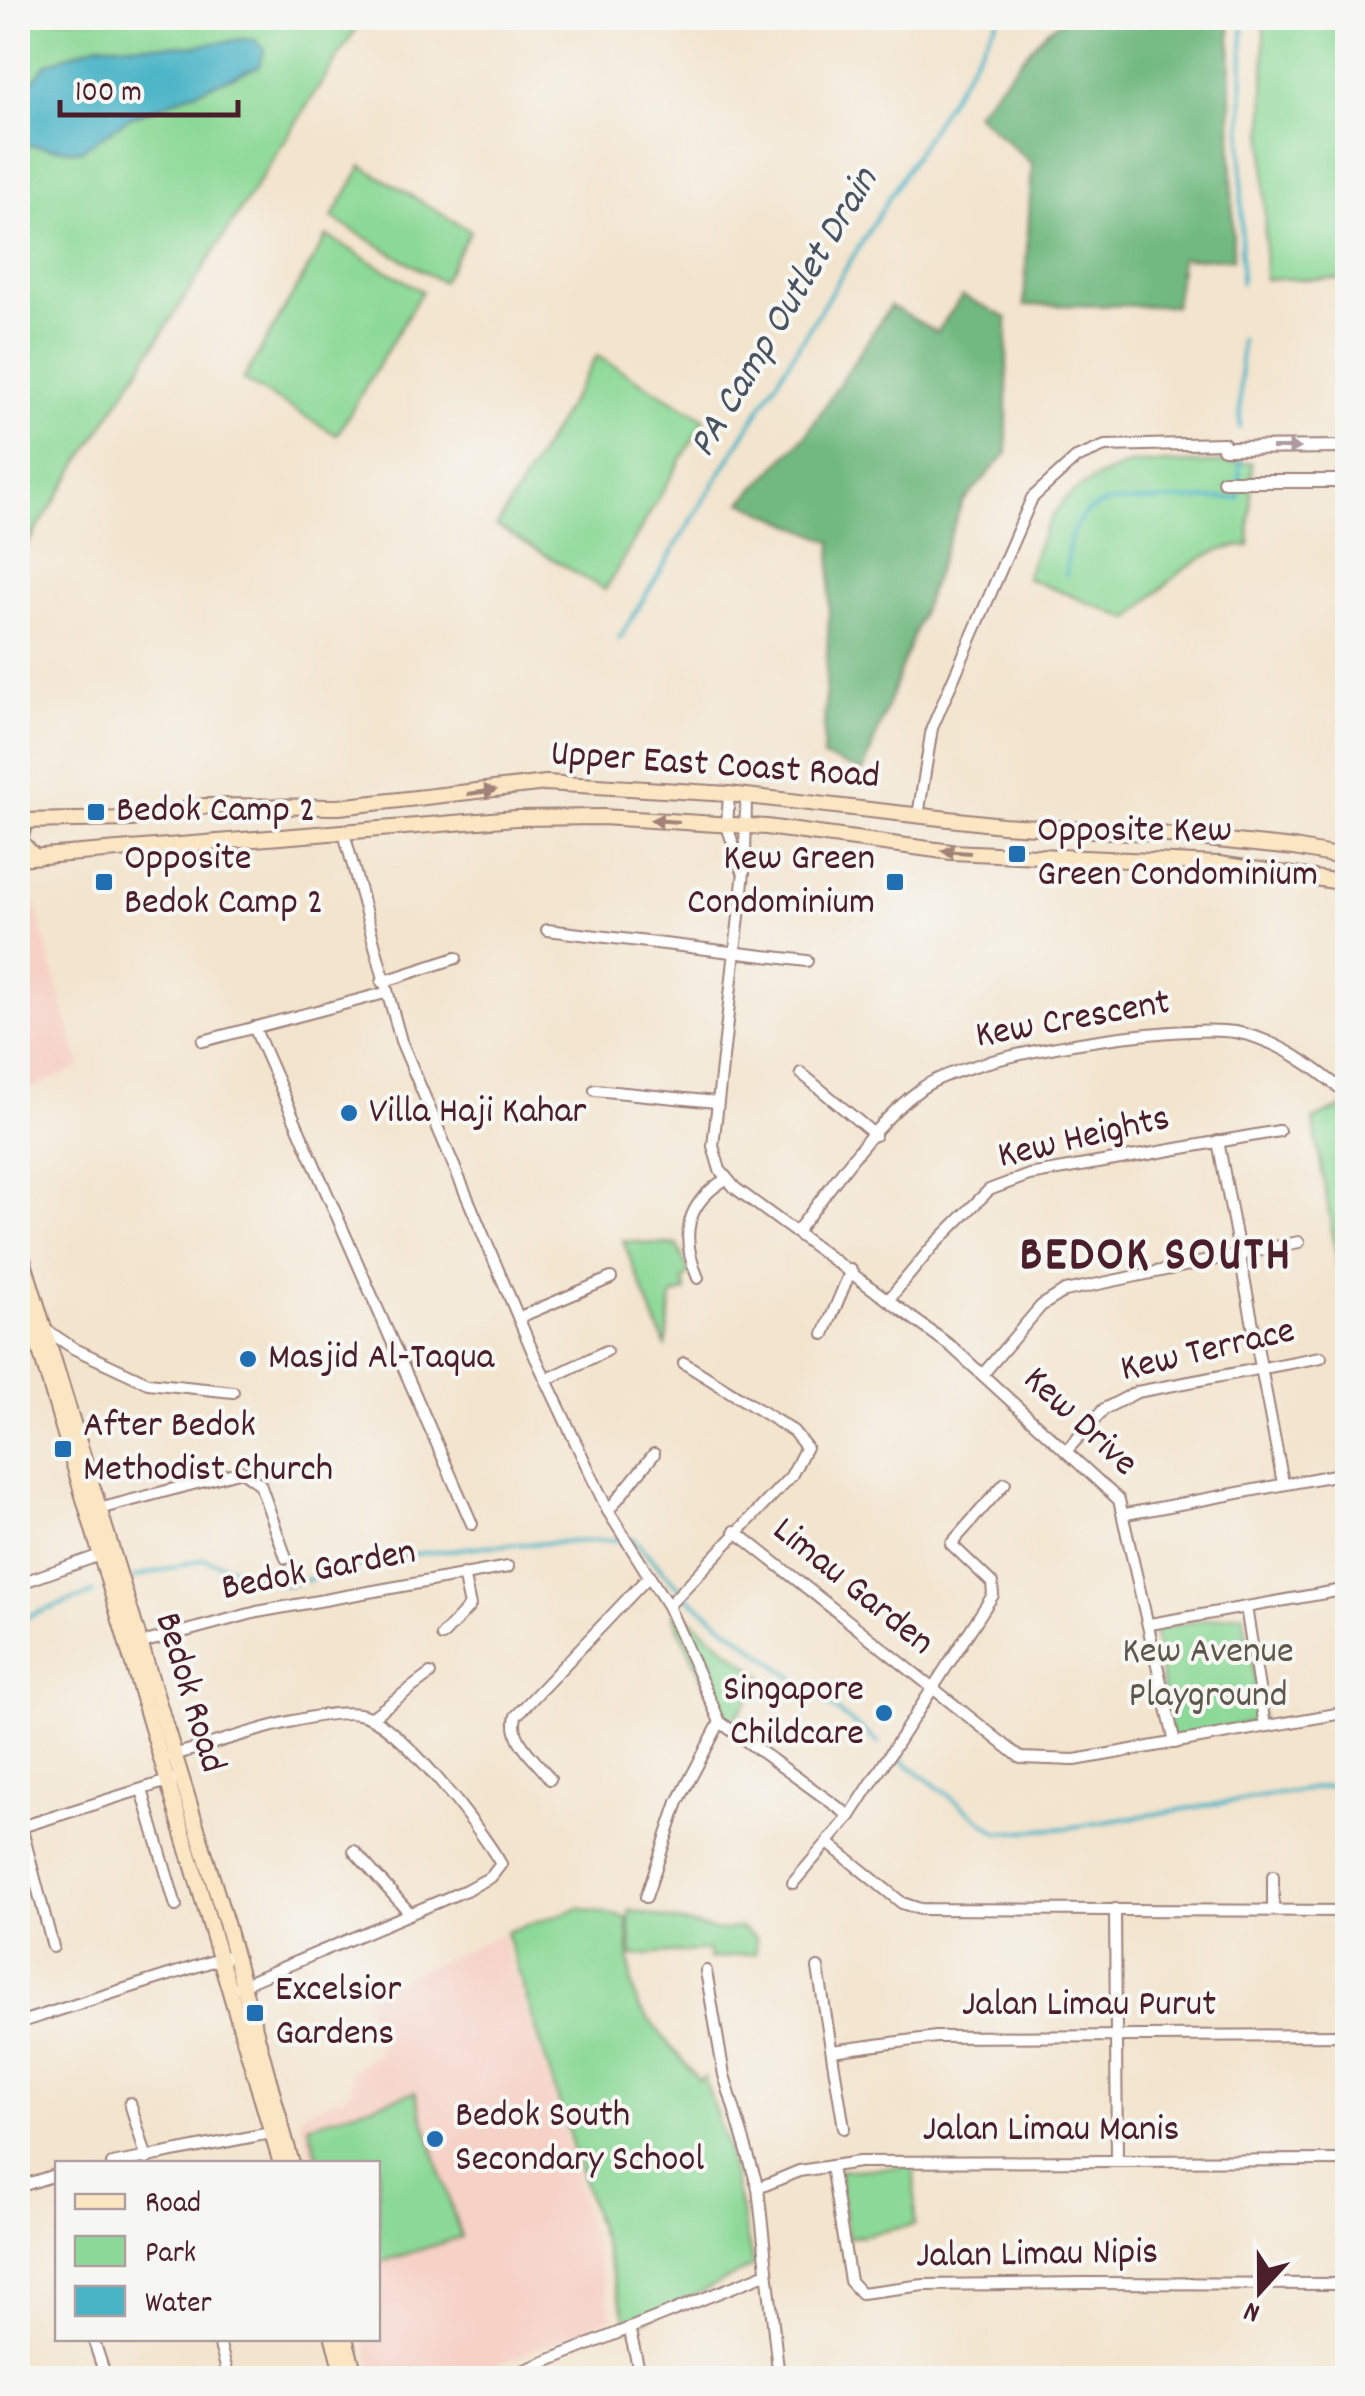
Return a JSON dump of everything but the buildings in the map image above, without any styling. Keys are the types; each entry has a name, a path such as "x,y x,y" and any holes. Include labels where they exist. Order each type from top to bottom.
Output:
{"main road":[{"name":"Upper East Coast Road","path":"21,821 134,819 204,806 339,807 546,783 746,795 918,816 1294,848 1348,858"},
{"name":"Upper East Coast Road","path":"18,858 516,818 602,816 746,827 924,850 1219,864 1348,882"},
{"path":"21,821 20,841 34,856"},
{"name":"Bedok Road","path":"18,1244 237,1987 277,2132 281,2161"},
{"name":"Bedok Road","path":"18,1276 39,1324"},
{"name":"Bedok Road","path":"277,2132 291,2161"},
{"path":"334,2341 344,2378"},
{"path":"346,2341 356,2378"}],"street":[{"path":"918,816 932,728 1032,498 1076,458 1105,446 1348,448"},
{"path":"1224,481 1348,481"},
{"path":"729,794 727,826 742,870"},
{"path":"698,1278 685,1249 686,1238 707,1191 726,1179 714,1155 716,1102 742,870 746,795"},
{"path":"344,833 384,988 442,1143 608,1511 668,1606 720,1722 850,1816"},
{"path":"547,930 807,960"},
{"path":"203,1041 384,988 456,958"},
{"path":"254,1027 472,1524"},
{"name":"Kew Crescent","path":"796,1232 875,1135 922,1088 946,1076 1106,1038 1163,1031 1234,1032 1305,1062 1348,1095"},
{"path":"801,1073 875,1135"},
{"path":"595,1090 716,1102"},
{"name":"Kew Heights","path":"890,1298 932,1247 989,1190 1029,1175 1279,1131"},
{"name":"Kew Heights","path":"1218,1140 1284,1483"},
{"name":"Kew Drive","path":"726,1179 890,1298 983,1374 1120,1500 1175,1743"},
{"path":"983,1374 1041,1306 1065,1291 1299,1242"},
{"path":"824,1334 850,1270"},
{"path":"520,1317 611,1278"},
{"path":"39,1324 148,1383 233,1392"},
{"path":"546,1380 606,1351"},
{"name":"Kew Terrace","path":"1068,1450 1118,1399 1322,1357"},
{"path":"668,1606 735,1530 792,1476 806,1447 793,1431 684,1363"},
{"path":"608,1511 640,1477 654,1454"},
{"path":"94,1510 242,1471 260,1484 286,1558"},
{"path":"1126,1514 1344,1473"},
{"name":"Limau Garden","path":"793,1883 850,1816 996,1587 950,1544 1005,1483"},
{"name":"Limau Garden","path":"735,1530 931,1691 1009,1751 1034,1761 1075,1760 1348,1712"},
{"path":"18,1584 106,1553"},
{"name":"Bedok Garden","path":"134,1645 256,1612 508,1566"},
{"name":"Bedok Garden","path":"442,1636 470,1606 463,1574"},
{"path":"550,1779 520,1742 514,1730 516,1716 650,1575"},
{"path":"1150,1624 1348,1590"},
{"path":"1246,1607 1265,1726"},
{"path":"372,1717 430,1674"},
{"path":"168,1756 331,1714 372,1717 412,1750 501,1864 484,1881 237,1987"},
{"path":"646,1897 678,1802 720,1722"},
{"path":"53,1947 20,1827 175,1779"},
{"path":"142,1790 176,1906"},
{"path":"828,1843 902,1903 920,1909 1348,1911"},
{"path":"354,1850 408,1911"},
{"path":"1272,1910 1273,1876"},
{"path":"1115,1909 1117,2160"},
{"path":"18,2022 227,1957"},
{"path":"818,1968 844,2128"},
{"path":"706,1971 724,2075 758,2188 779,2378"},
{"name":"Jalan Limau Purut","path":"832,2051 936,2037 1348,2035"},
{"path":"130,2103 147,2160 277,2132"},
{"name":"Jalan Limau Manis","path":"758,2188 799,2171 831,2166 942,2160 1348,2160"},
{"name":"Jalan Limau Nipis","path":"831,2166 850,2281 861,2293 924,2286 1083,2282 1348,2284"},
{"path":"18,2187 55,2175"},
{"path":"505,2378 766,2274"},
{"path":"628,2328 641,2378"},
{"path":"94,2341 106,2378"},
{"path":"219,2341 229,2378"}],"shaded area":[{"path":"34,901 80,1067 18,1094 18,904"},
{"name":"Bedok South Secondary School","path":"501,1934 553,2094 613,2317 465,2378 375,2378 365,2341 380,2341 380,2161 312,2161 299,2115 352,2092 351,2070 379,2052 365,1995"}],"green space":[{"path":"18,18 363,18 18,559"},
{"path":"1065,18 1230,18 1233,259 1181,258 1175,306 1024,305 1032,164 975,113 1046,31"},
{"path":"1264,18 1347,18 1347,279 1265,279"},
{"path":"362,166 470,231 442,282 332,218"},
{"path":"327,236 422,291 337,435 243,380"},
{"path":"962,296 1007,318 1007,453 962,503 863,772 823,757 832,542 742,502 806,435 890,306 937,332"},
{"path":"597,356 705,419 605,590 497,526"},
{"path":"1133,463 1252,463 1249,546 1231,547 1199,560 1130,619 1026,578 1043,533 1062,503 1089,482"},
{"path":"1347,1105 1347,1315 1313,1120"},
{"path":"623,1241 677,1245 689,1272 683,1281 686,1291 672,1296 666,1347"},
{"path":"677,1609 764,1678 730,1725 721,1719 673,1615"},
{"name":"Kew Avenue Playground","path":"1243,1613 1262,1720 1170,1738 1154,1629"},
{"path":"579,1908 627,1918 631,1982 638,2006 699,2081 704,2077 726,2143 753,2266 629,2328 506,1932"},
{"path":"629,1910 719,1931 740,1927 756,1938 756,1953 709,1959 709,1950 632,1956"},
{"path":"415,2092 461,2237 380,2262 380,2161 319,2161 308,2125"},
{"path":"914,2166 915,2225 848,2238 838,2171"}],"water":[{"path":"256,40 265,50 259,66 128,119 80,151 18,144 18,87 32,82 46,64 98,44 194,46"}],"waterway":[{"name":"PA Camp Outlet Drain","path":"619,639 999,18"},
{"name":"PA Camp Outlet Drain","path":"1241,283 1243,18"},
{"path":"1240,428 1241,339"},
{"path":"1066,574 1071,538 1086,513 1109,502 1239,498 1240,459"},
{"path":"133,1578 204,1559 287,1585 399,1556 485,1546 633,1539 691,1600 879,1743"},
{"path":"18,1620 93,1593"},
{"path":"894,1754 998,1833 1067,1828 1348,1783"}],"place":[{"name":"Bedok Camp 2","path":"96,812"},
{"name":"Opposite Kew Green Condominium","path":"1017,854"},
{"name":"Opposite Bedok Camp 2","path":"104,882"},
{"name":"Kew Green Condominium","path":"895,882"},
{"name":"Villa Haji Kahar","path":"349,1113"},
{"name":"Masjid Al-Taqua","path":"248,1359"},
{"name":"After Bedok Methodist Church","path":"63,1449"},
{"name":"Singapore Childcare","path":"884,1713"},
{"name":"Excelsior Gardens","path":"255,2013"},
{"name":"Bedok South Secondary School","path":"435,2139"}],"district":[{"name":"BEDOK SOUTH","path":"1156,1258"}]}
